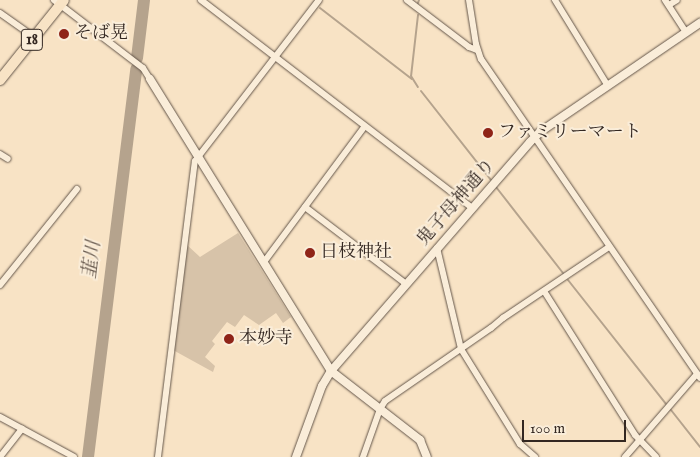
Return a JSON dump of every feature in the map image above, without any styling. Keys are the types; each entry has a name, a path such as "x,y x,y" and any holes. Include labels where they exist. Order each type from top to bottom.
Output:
{"main road":[{"name":"18","path":"0,80 60,2"}],"street":[{"path":"201,0 472,208"},
{"path":"158,457 195,161 319,0"},
{"path":"407,0 469,47 477,50"},
{"path":"469,0 477,50 698,376 625,457"},
{"path":"555,0 608,86"},
{"path":"561,0 561,10"},
{"path":"677,0 667,3 686,32"},
{"path":"60,2 143,68 331,371 420,440 427,457"},
{"path":"0,13 34,37"},
{"name":"鬼子母神通り","path":"296,457 322,386 331,371 535,137 700,22"},
{"path":"264,262 365,126"},
{"path":"0,154 8,159"},
{"path":"0,285 77,189"},
{"path":"305,207 406,284"},
{"path":"363,457 380,409 386,401 503,318 609,247"},
{"path":"437,248 460,349 520,444 536,457"},
{"path":"544,291 592,369 640,440 656,457"},
{"path":"0,417 74,457"},
{"path":"0,457 22,430"}],"shaded area":[{"path":"238,233 291,317 283,323 276,313 259,325 244,315 235,327 227,322 212,341 215,344 205,357 215,366 213,372 173,350 186,244 200,257"}],"waterway":[{"name":"韮川","path":"137,58 144,0"},
{"path":"320,8 412,79"},
{"path":"418,15 411,76 418,87"},
{"name":"韮川","path":"88,457 136,69"},
{"path":"421,91 491,180"},
{"path":"496,187 563,273"},
{"path":"568,280 666,404"},
{"path":"671,410 700,447"}],"place":[{"name":"そば晃","path":"64,34"},
{"name":"ファミリーマート","path":"488,133"},
{"name":"日枝神社","path":"310,253"},
{"name":"本妙寺","path":"229,339"}]}
